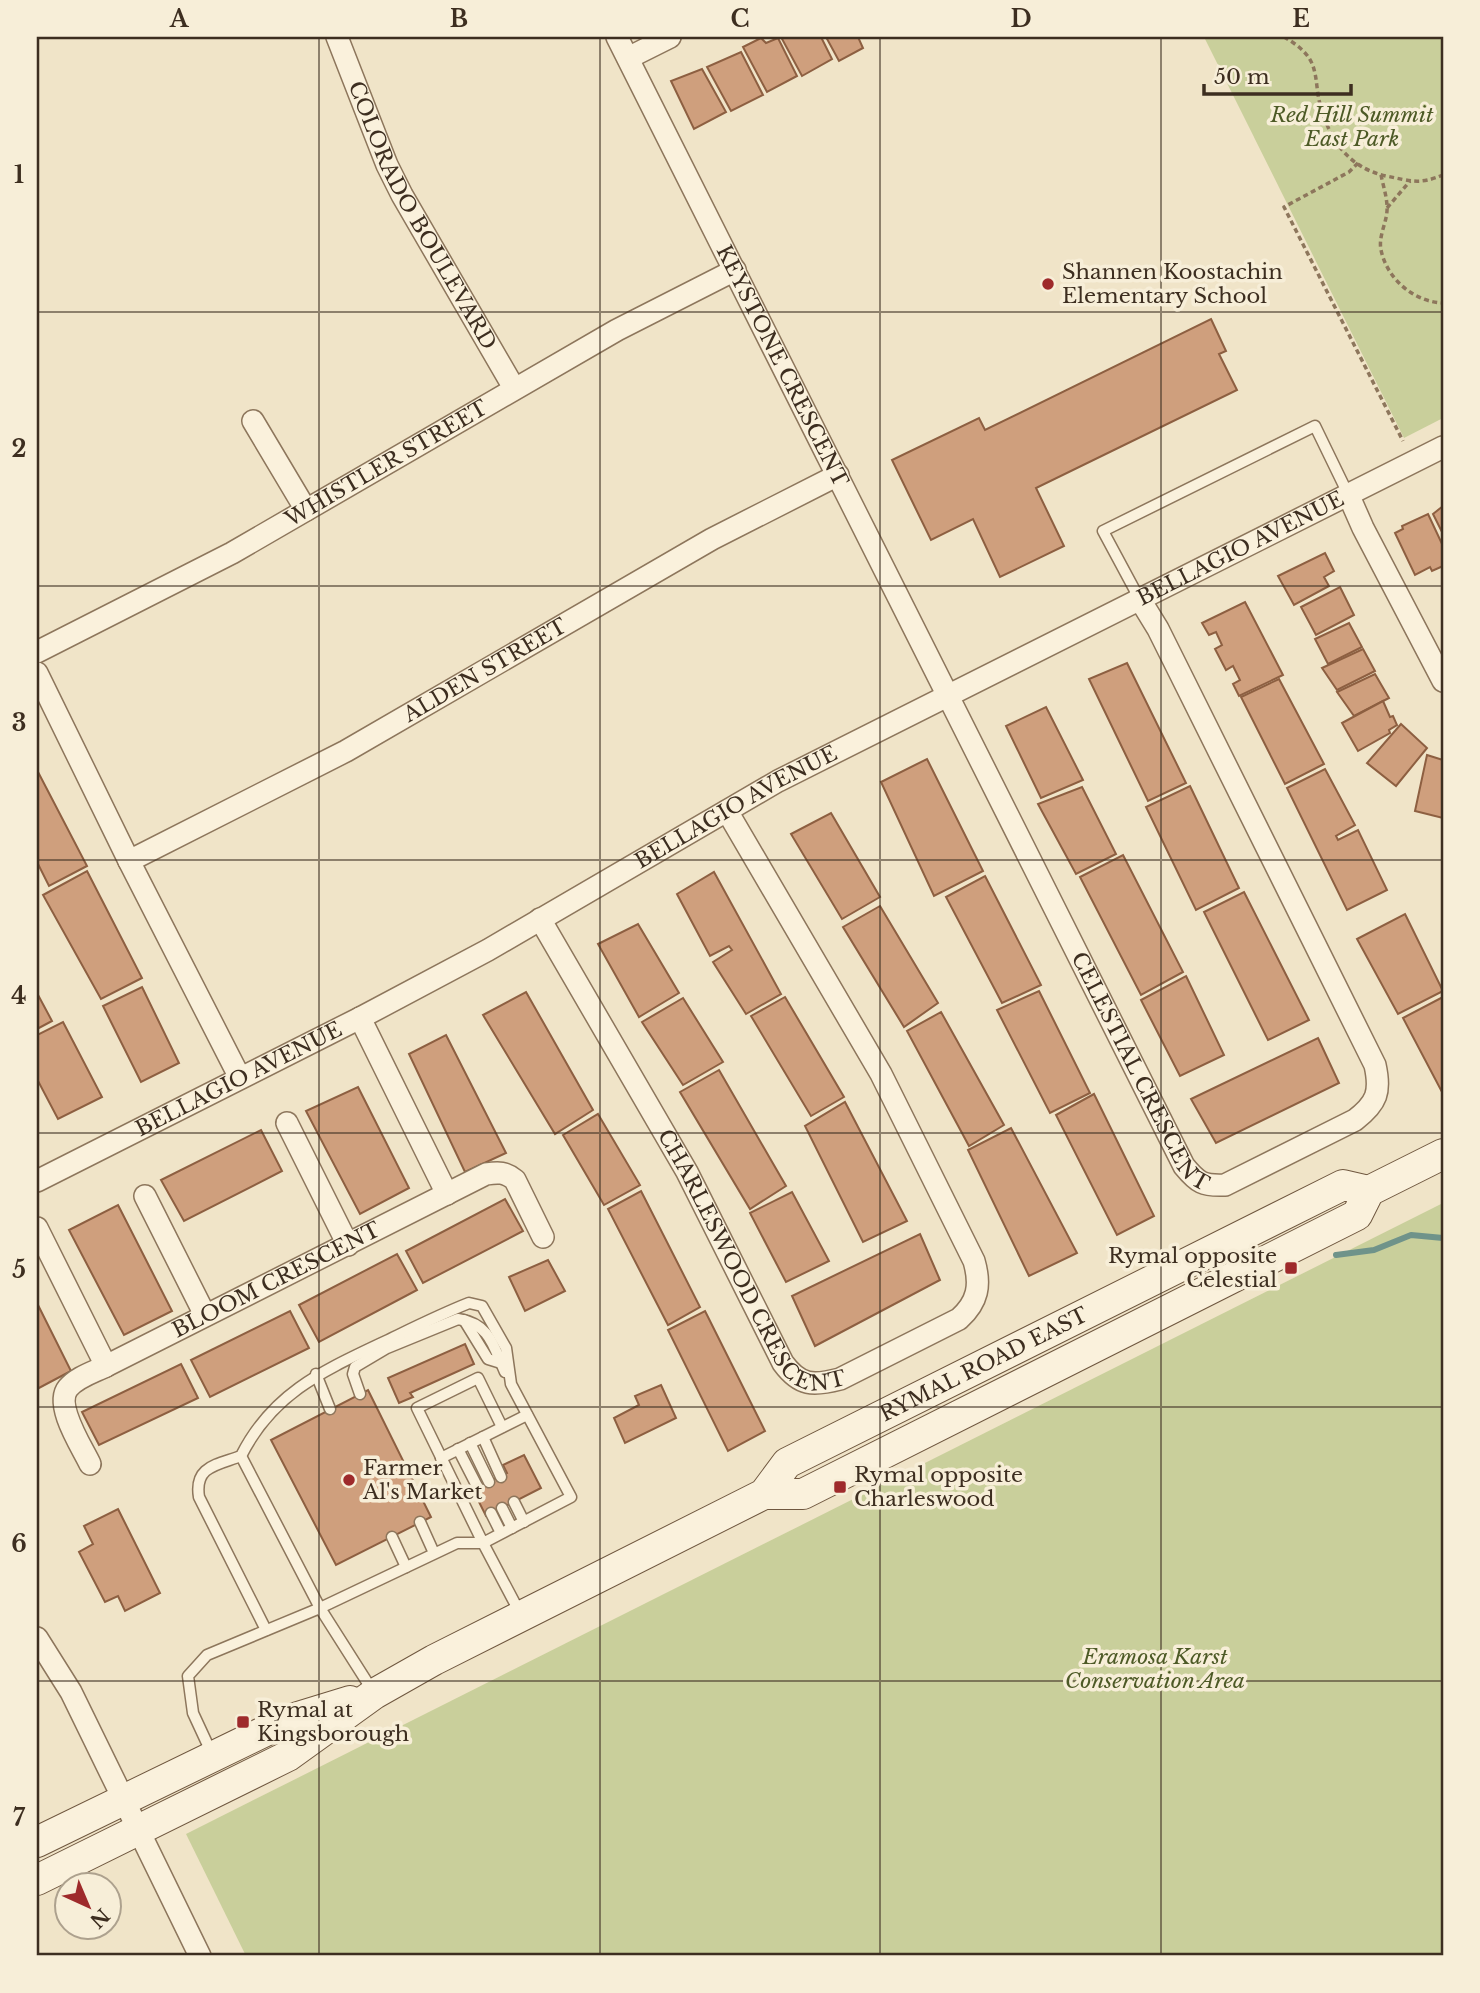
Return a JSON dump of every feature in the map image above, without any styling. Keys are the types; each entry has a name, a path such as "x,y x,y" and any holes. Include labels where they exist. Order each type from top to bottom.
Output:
{"main road":[{"name":"RYMAL ROAD EAST","path":"37,1880 288,1756 374,1694 434,1660 764,1494 803,1494 1357,1215 1369,1191 1443,1154"},
{"name":"RYMAL ROAD EAST","path":"37,1842 288,1720 374,1694"}],"street":[{"name":"COLORADO BOULEVARD","path":"337,37 387,165 402,195 514,388"},
{"name":"KEYSTONE CRESCENT","path":"617,37 947,695"},
{"path":"628,58 670,37"},
{"name":"WHISTLER STREET","path":"37,652 232,553 617,330 735,270"},
{"path":"253,421 306,510"},
{"name":"BELLAGIO AVENUE","path":"39,1174 360,1018 476,956 778,781 1443,447"},
{"name":"ALDEN STREET","path":"128,861 346,751 712,539 838,475"},
{"path":"1348,494 1443,681"},
{"name":"CELESTIAL CRESCENT","path":"947,695 1184,1166 1196,1180 1209,1185 1225,1185 1355,1120 1367,1111 1375,1100 1379,1083 1375,1065 1164,641 1139,598"},
{"path":"37,673 128,861 240,1078"},
{"name":"CHARLESWOOD CRESCENT","path":"540,919 687,1172 783,1363 793,1377 821,1384 840,1379 959,1319 970,1309 978,1292 979,1277 974,1261 881,1074 727,811"},
{"path":"360,1018 447,1194"},
{"path":"287,1123 348,1245"},
{"name":"BLOOM CRESCENT","path":"90,1464 63,1408 63,1398 68,1388 205,1315 486,1174 499,1172 508,1174 515,1180 543,1237"},
{"path":"145,1196 205,1315"},
{"path":"37,1228 106,1366"},
{"path":"37,1638 71,1692 200,1956"}],"lane":[{"path":"1139,598 1102,531 1315,426 1348,494"},
{"path":"266,1630 199,1497 197,1483 204,1470 241,1456 250,1438 285,1398 316,1374 469,1303 482,1306 506,1348 511,1384"},
{"path":"213,1757 192,1713 188,1676 207,1655 320,1608 457,1543 483,1543 570,1497 483,1328 458,1319 387,1348 355,1367 353,1374 360,1394"},
{"path":"316,1374 330,1409"},
{"path":"502,1427 478,1378 417,1408 522,1616"},
{"path":"442,1458 527,1415"},
{"path":"483,1437 501,1476"},
{"path":"470,1443 489,1482"},
{"path":"458,1449 478,1488"},
{"path":"241,1456 320,1608 374,1694"},
{"path":"514,1502 524,1522"},
{"path":"502,1508 512,1528"},
{"path":"491,1513 501,1533"},
{"path":"420,1522 434,1553"},
{"path":"392,1537 406,1567"}],"path":[{"path":"1284,37 1294,42 1309,58 1331,138 1357,163 1381,175 1419,183 1443,175"},
{"path":"1357,163 1349,172 1284,207 1403,441"},
{"path":"1381,175 1388,208"},
{"path":"1410,181 1388,208 1382,228 1381,249 1390,271 1403,288 1417,297 1443,303"}],"green space":[{"name":"Red Hill Summit East Park","path":"1204,37 1443,37 1443,418 1404,438"},
{"name":"Eramosa Karst Conservation Area","path":"1443,1203 1443,1956 246,1956 186,1834"}],"building":[{"path":"781,37 821,37 832,59 802,76"},
{"path":"826,37 858,37 863,48 839,61"},
{"path":"761,38 766,43 778,38 797,76 767,92 743,47"},
{"path":"741,52 763,95 731,111 707,67"},
{"path":"702,69 726,112 694,129 671,81"},
{"path":"1211,319 1226,351 1219,354 1237,390 1036,488 1064,546 1000,577 973,519 931,540 892,460 979,418 985,430"},
{"path":"1443,506 1443,534 1433,514"},
{"path":"1428,514 1443,546 1443,566 1432,571 1430,567 1415,575 1395,533 1403,529 1402,526"},
{"path":"1325,553 1334,571 1324,577 1329,586 1294,605 1278,576"},
{"path":"1340,587 1354,615 1316,635 1301,607"},
{"path":"1245,602 1283,675 1239,696 1233,684 1240,680 1233,666 1226,670 1215,649 1222,645 1216,632 1209,635 1202,623"},
{"path":"1349,623 1362,647 1328,664 1315,639"},
{"path":"1363,649 1375,671 1337,690 1322,668"},
{"path":"1127,663 1186,783 1148,801 1089,679"},
{"path":"1375,674 1389,698 1354,716 1337,692"},
{"path":"1279,679 1324,764 1285,784 1241,697"},
{"path":"1383,701 1397,725 1389,730 1390,733 1358,751 1342,723"},
{"path":"1046,707 1083,780 1041,798 1006,726"},
{"path":"1401,724 1427,748 1396,786 1367,763"},
{"path":"1427,755 1443,760 1443,818 1415,811"},
{"path":"927,759 983,871 934,896 881,782"},
{"path":"1325,769 1355,825 1336,836 1338,840 1358,830 1387,890 1347,910 1287,788"},
{"path":"37,770 87,866 49,886 37,862"},
{"path":"1190,786 1239,888 1196,910 1146,807"},
{"path":"1082,787 1116,854 1076,874 1038,804"},
{"path":"831,813 880,897 842,919 791,834"},
{"path":"1123,855 1183,972 1141,995 1080,877"},
{"path":"87,871 142,978 101,999 43,895"},
{"path":"714,872 781,994 746,1014 713,962 732,950 729,946 710,956 677,894"},
{"path":"985,876 1041,985 1002,1003 946,897"},
{"path":"1244,892 1309,1020 1268,1040 1204,912"},
{"path":"880,906 938,1003 904,1027 843,927"},
{"path":"1405,914 1443,991 1398,1014 1357,939"},
{"path":"638,924 679,993 639,1017 598,944"},
{"path":"1186,976 1224,1055 1180,1076 1141,1000"},
{"path":"142,987 179,1063 141,1082 103,1006"},
{"path":"1039,991 1090,1093 1050,1113 997,1010"},
{"path":"526,992 593,1110 555,1134 483,1015"},
{"path":"37,993 52,1021 37,1029"},
{"path":"785,997 844,1097 811,1116 751,1016"},
{"path":"1443,997 1443,1092 1442,1092 1403,1018"},
{"path":"683,998 723,1062 683,1085 642,1022"},
{"path":"941,1012 1004,1125 969,1146 907,1031"},
{"path":"63,1022 102,1097 58,1119 37,1079 37,1035"},
{"path":"446,1035 506,1153 465,1172 409,1054"},
{"path":"1318,1038 1339,1083 1216,1143 1191,1099"},
{"path":"719,1070 786,1186 750,1209 680,1092"},
{"path":"358,1087 409,1188 360,1214 306,1111"},
{"path":"1094,1094 1154,1216 1117,1235 1056,1115"},
{"path":"845,1102 907,1221 863,1242 805,1126"},
{"path":"598,1114 640,1185 604,1205 563,1135"},
{"path":"1011,1128 1077,1253 1029,1276 968,1150"},
{"path":"261,1130 282,1171 184,1221 161,1180"},
{"path":"641,1191 700,1307 668,1325 608,1209"},
{"path":"792,1192 829,1261 786,1282 750,1213"},
{"path":"505,1199 523,1231 423,1283 406,1251"},
{"path":"118,1205 172,1311 124,1335 69,1230"},
{"path":"920,1234 940,1280 815,1346 792,1296"},
{"path":"397,1254 417,1290 319,1342 299,1305"},
{"path":"548,1260 565,1291 525,1311 509,1277"},
{"path":"37,1303 71,1371 37,1389"},
{"path":"290,1311 309,1348 210,1397 191,1360"},
{"path":"705,1311 765,1431 728,1451 668,1330"},
{"path":"465,1344 474,1364 410,1393 413,1397 399,1403 388,1378"},
{"path":"181,1364 198,1398 99,1445 82,1412"},
{"path":"661,1385 676,1418 625,1443 614,1418 639,1405 635,1396"},
{"path":"368,1390 431,1517 336,1565 271,1440"},
{"path":"524,1455 541,1488 486,1516 473,1490 507,1473 503,1465"},
{"path":"118,1509 160,1593 125,1611 118,1596 105,1602 79,1552 93,1544 84,1526"}],"waterway":[{"path":"1336,1255 1374,1250 1411,1235 1443,1238"}],"place":[{"name":"Shannen Koostachin Elementary School","path":"1048,284"},
{"name":"Rymal opposite Celestial","path":"1291,1268"},
{"name":"Farmer Al's Market","path":"349,1480"},
{"name":"Rymal opposite Charleswood","path":"840,1487"},
{"name":"Rymal at Kingsborough","path":"243,1722"}]}
